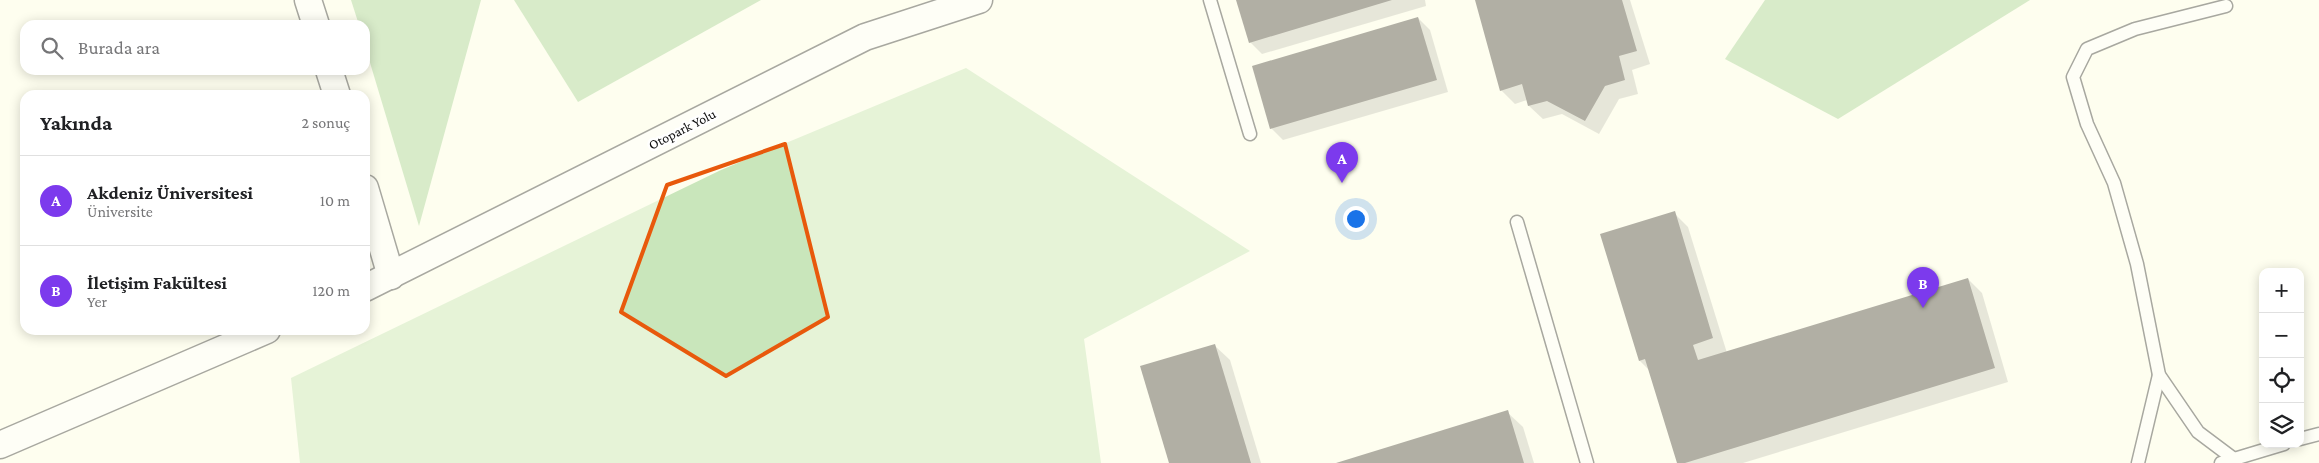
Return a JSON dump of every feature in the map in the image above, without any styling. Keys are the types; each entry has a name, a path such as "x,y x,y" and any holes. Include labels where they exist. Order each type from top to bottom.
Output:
{"street":[{"path":"308,0 314,20"},
{"name":"Otopark Yolu","path":"370,286 865,37 979,0"},
{"path":"331,75 336,90"},
{"path":"370,205 391,276"},
{"path":"0,445 255,335"}],"lane":[{"path":"1210,0 1250,134"},
{"path":"2226,6 2135,29 2087,49 2073,77 2087,124 2114,182 2137,264 2159,375 2198,432 2234,459"},
{"path":"1516,222 1587,463"},
{"path":"2138,463 2159,375"},
{"path":"2304,438 2319,434"},
{"path":"2221,463 2271,448"}],"highlighted area":[{"path":"785,144 828,317 726,376 621,312 667,185"}],"green space":[{"path":"351,0 481,0 419,226 370,63 370,20 357,20"},
{"path":"514,0 761,0 578,102"},
{"path":"1765,0 2030,0 1838,119 1725,59"},
{"path":"966,68 1250,251 1084,339 1101,463 300,463 291,378 721,170"}],"building":[{"path":"1236,0 1392,0 1249,43"},
{"path":"1475,0 1622,0 1637,51 1619,56 1625,80 1605,86 1585,121 1547,101 1528,106 1522,84 1500,91"},
{"path":"1418,17 1437,80 1270,129 1252,66"},
{"path":"1675,211 1713,338 1693,345 1698,360 1968,278 1995,368 1685,463 1677,463 1645,359 1639,361 1600,234"},
{"path":"1215,344 1251,463 1169,463 1140,366"},
{"path":"1508,410 1524,463 1336,463"}],"place":[{"name":"Akdeniz Üniversitesi","path":"1342,183"},
{"name":"İletişim Fakültesi","path":"1923,308"}]}
